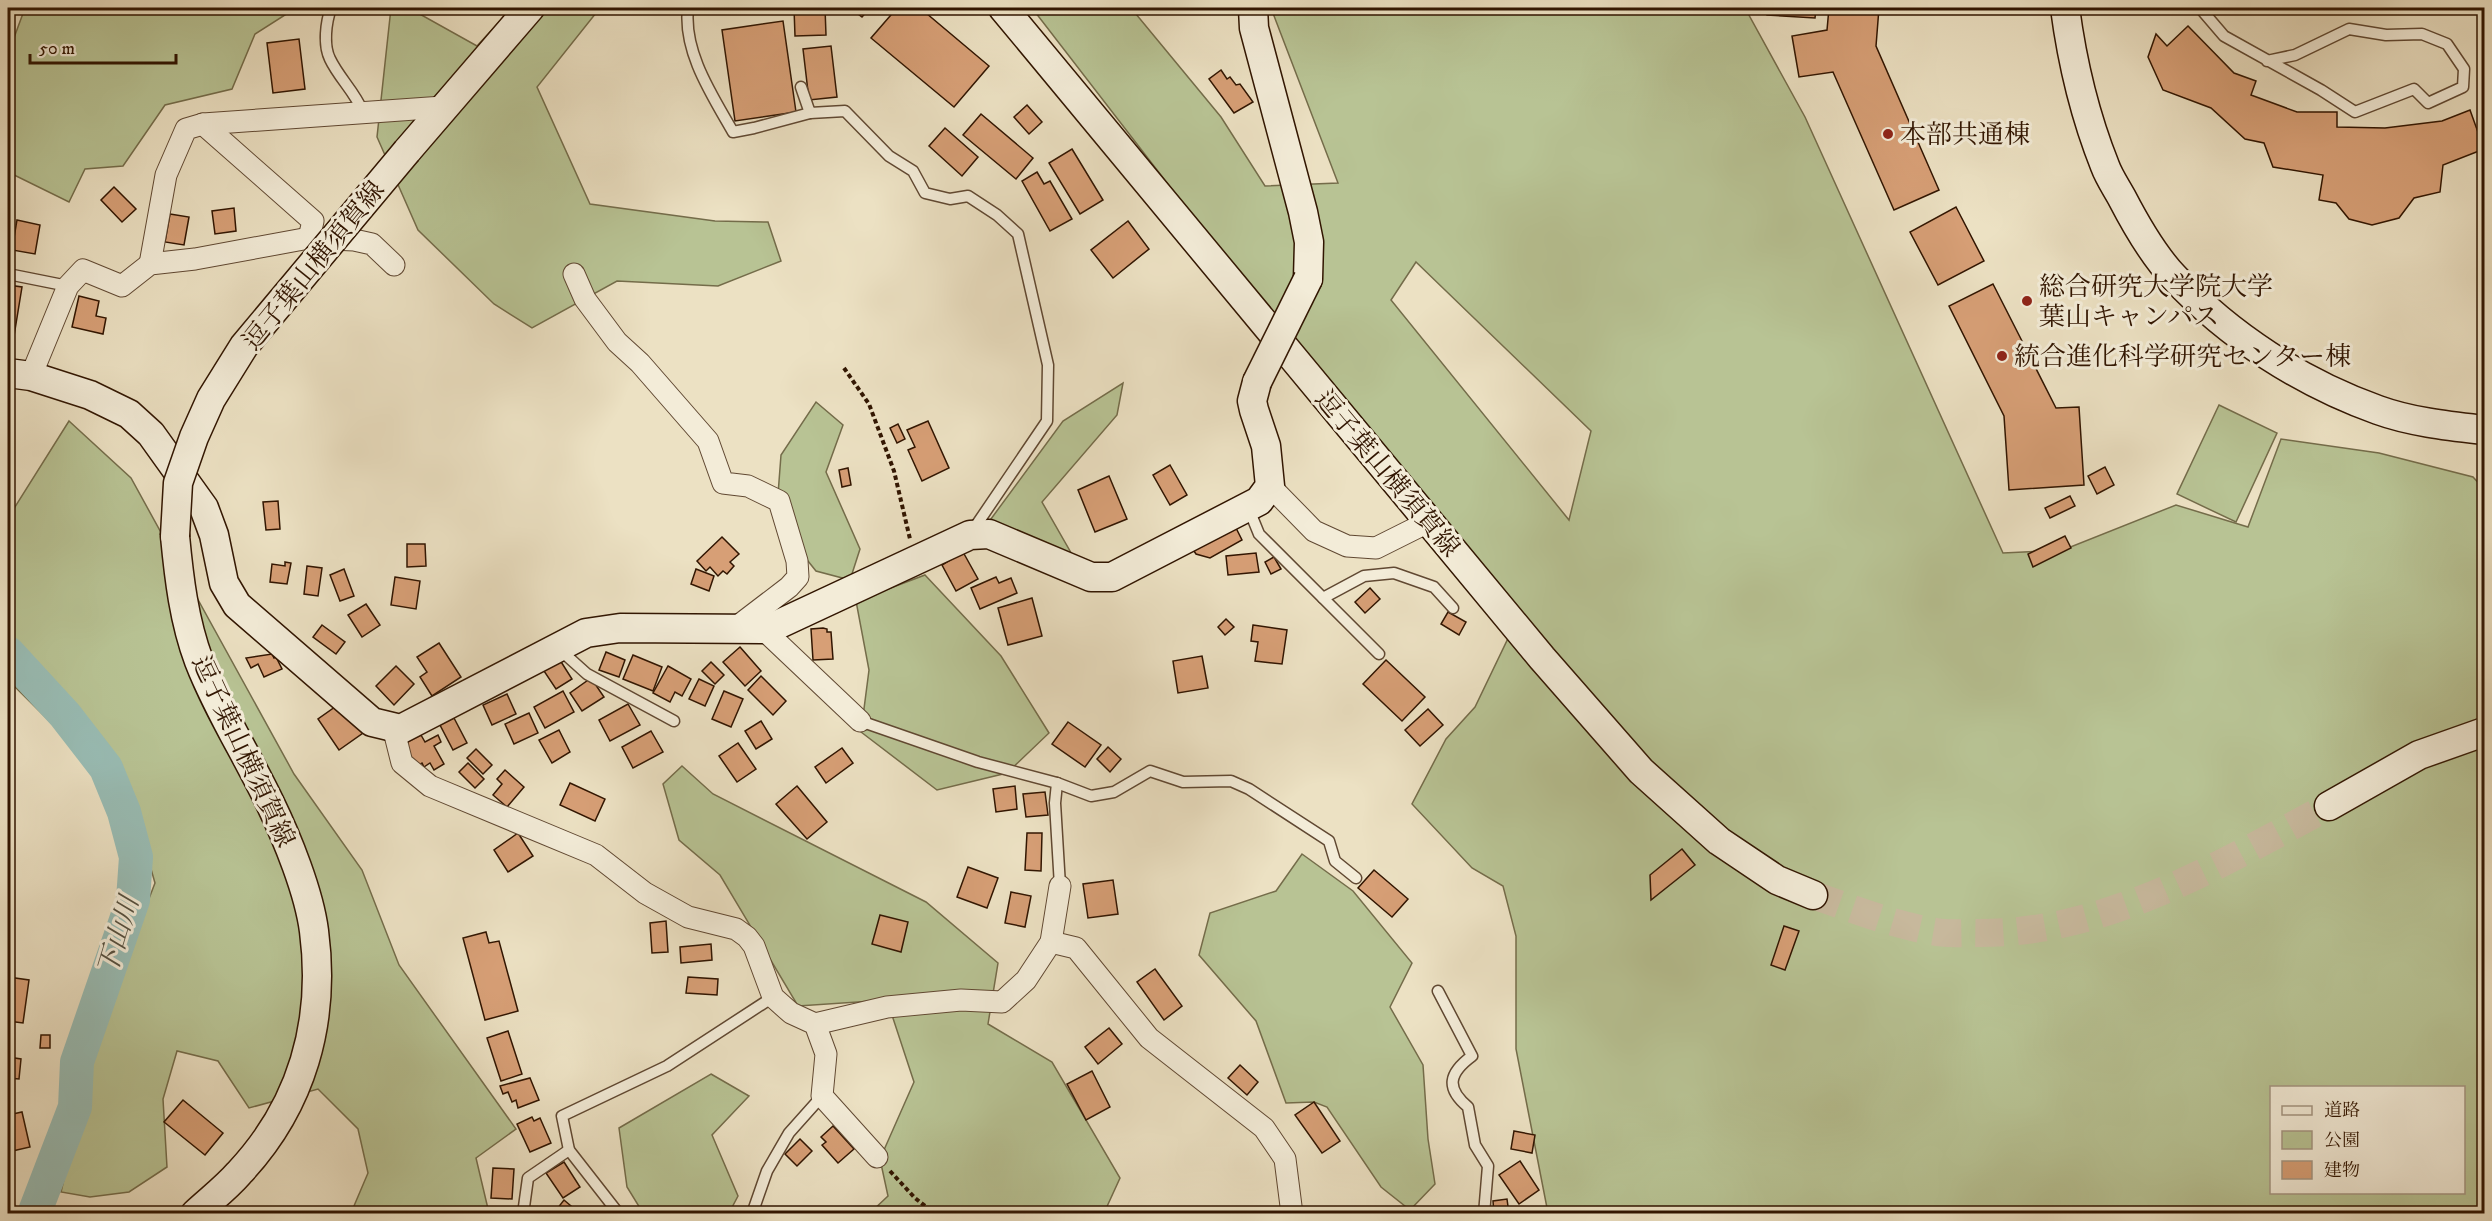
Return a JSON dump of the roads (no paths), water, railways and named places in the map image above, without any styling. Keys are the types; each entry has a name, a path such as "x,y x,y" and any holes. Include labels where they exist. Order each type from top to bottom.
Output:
{"main road":[{"name":"逗子葉山横須賀線","path":"195,1214 239,1173 273,1129 298,1084 312,1039 318,983 314,929 296,863 270,803 236,740 198,660 180,589 175,536 178,483 212,399 244,346 443,107 530,8"},
{"name":"逗子葉山横須賀線","path":"1003,8 1428,522 1641,771 1719,841 1777,880 1813,895"},
{"path":"2065,8 2070,44 2085,104 2105,167 2135,223 2173,276 2223,324 2302,376 2378,410 2436,424 2484,430"},
{"path":"20,375 90,395 129,414 151,434 204,508 214,535 224,583 237,605 372,722 401,729 432,715 586,633 620,628 763,629 777,625 970,535 989,534 1091,577 1112,578 1260,501 1270,486 1266,446 1252,401 1257,381 1308,279 1309,242 1252,14"},
{"path":"2329,806 2419,755 2484,732"}],"street":[{"path":"150,264 166,175 186,129 203,124 443,107"},
{"path":"203,124 313,221 309,238"},
{"path":"20,375 68,286 83,270 122,286 150,264 195,259 309,238 354,240 372,244 394,265"},
{"path":"574,274 585,299 616,342 639,363 708,441 723,483 748,486 779,501 797,561 798,577 789,587 734,629"},
{"path":"1270,486 1314,531 1347,546 1377,548 1428,522"},
{"path":"763,629 860,721"},
{"path":"393,727 402,763 430,786 596,855 645,893 688,917 736,928 754,946 773,997 791,1013 815,1024 887,1007 962,1000 1002,1002 1026,980 1052,942 1060,886"},
{"path":"1052,942 1076,948 1149,1038 1264,1128 1285,1159 1292,1214"},
{"path":"815,1024 826,1054 822,1096 877,1157"}],"lane":[{"path":"331,8 326,39 329,58 356,96 363,112"},
{"path":"688,8 687,16 697,67 733,132 810,113 845,111 883,150 913,171 925,193 950,199 968,196 997,215 1018,234 1048,365 1047,422 970,535"},
{"path":"2200,8 2224,36 2267,61 2321,90 2355,112 2414,89 2428,103 2463,87 2464,69 2447,44 2422,34 2386,35 2349,28 2295,55 2267,61"},
{"path":"801,87 810,113"},
{"path":"8,274 68,286"},
{"path":"1248,507 1259,534 1379,654"},
{"path":"1323,598 1365,576 1394,573 1434,587 1453,608"},
{"path":"558,648 587,674 674,721"},
{"path":"860,721 978,762 1057,783 1091,796 1114,792 1150,771 1183,782 1231,781 1249,789 1329,841 1335,861 1356,878"},
{"path":"1057,783 1055,803 1060,886"},
{"path":"1438,991 1472,1056 1457,1067 1452,1084 1456,1097 1468,1107 1475,1145 1488,1166 1484,1214"},
{"path":"619,1214 569,1150 562,1116 667,1066 773,997"},
{"path":"752,1214 767,1171 789,1133 822,1096"},
{"path":"523,1214 528,1178 569,1150"}],"waterway":[{"name":"下山川","path":"8,653 65,715 106,768 124,812 136,857 133,900 77,1062 75,1107 34,1214"},
{"path":"8,1201 20,1214"}],"tunnel":[{"path":"1813,895 1889,921 1940,933 2020,931 2067,923 2113,910 2158,893 2202,873 2329,806"}],"place":[{"name":"本部共通棟","path":"1888,134"},
{"name":"総合研究大学院大学 葉山キャンパス","path":"2027,301"},
{"name":"統合進化科学研究センター棟","path":"2002,356"}]}
